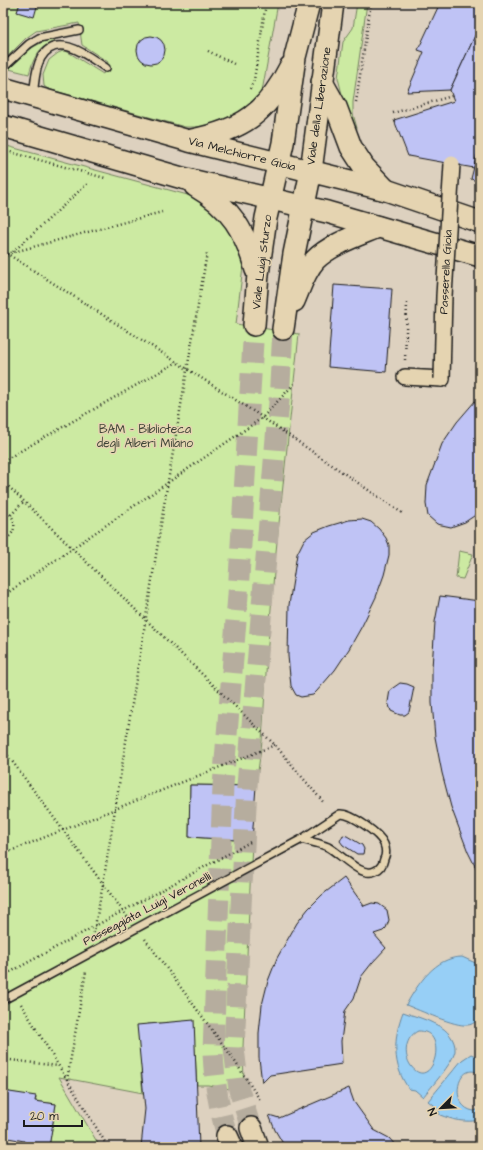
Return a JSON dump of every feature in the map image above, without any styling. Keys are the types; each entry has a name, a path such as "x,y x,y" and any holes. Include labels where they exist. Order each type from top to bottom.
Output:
{"main road":[{"path":"270,200 285,128 295,57 309,3"},
{"name":"Viale della Liberazione","path":"302,208 311,171 333,3"},
{"path":"189,141 209,137 231,129 241,124 259,111 278,89 295,57"},
{"path":"322,82 336,108 351,147 364,168 386,190"},
{"name":"Via Melchiorre Gioia","path":"3,88 189,141 386,190 480,222"},
{"path":"3,126 182,178 302,208 327,212 480,256"},
{"path":"182,178 214,198 232,216 250,249 258,274"},
{"name":"Viale Luigi Sturzo","path":"254,325 258,274 270,200"},
{"path":"302,208 289,281 283,329 303,280 315,260 329,250 378,227"},
{"path":"251,1128 258,1147"}],"street":[{"name":"Passerella Gioia","path":"405,377 442,379 444,296 452,164"}],"lane":[{"path":"3,68 29,44 39,38 79,30"},
{"path":"32,97 41,58 53,47 64,46 78,49 106,68"},
{"name":"Passeggiata Luigi Veronelli","path":"3,1000 302,839 337,815 344,813 354,818 380,837 384,844 385,856 383,863 378,869 367,873 360,870 330,848 302,839"}],"path":[{"path":"248,93 254,80 266,3"},
{"path":"355,109 371,3"},
{"path":"208,51 236,65"},
{"path":"393,113 452,96"},
{"path":"3,150 107,179"},
{"path":"12,253 88,183"},
{"path":"3,255 162,212"},
{"path":"3,250 188,369 402,513"},
{"path":"3,259 8,254"},
{"path":"92,942 103,884 145,620 207,254"},
{"path":"405,377 407,303"},
{"path":"3,461 177,362"},
{"path":"3,596 262,418 294,384"},
{"path":"3,481 275,745 324,803"},
{"path":"11,515 24,501"},
{"path":"3,510 14,518 14,528 10,536 3,540"},
{"path":"3,854 62,829 114,810 275,745"},
{"path":"3,749 131,920"},
{"name":"Passeggiata Luigi Veronelli","path":"3,976 252,841"},
{"path":"141,934 232,1057 260,1100"},
{"path":"67,1080 86,970"},
{"path":"18,1001 108,1147"},
{"path":"3,1059 58,1066"}],"green space":[{"path":"3,3 278,3 263,86 259,96 252,105 214,127 185,127 48,89 44,86 43,75 49,60 63,51 68,52 103,74 108,62 82,45 79,23 36,31 26,38 3,61"},
{"path":"357,3 367,3 353,102 353,114 357,128 356,132 352,134 338,78 343,42 353,28"},
{"path":"54,39 55,42 41,49 32,63 29,74 9,69 24,54 35,46"},
{"name":"BAM - Biblioteca degli Alberi Milano","path":"3,145 195,197 213,208 237,241 243,266 236,324 299,334 275,561 262,741 256,786 190,785 189,837 252,841 243,1047 244,1084 231,1084 230,1089 208,1085 197,1085 193,1021 148,1024 141,1074 143,1093 59,1077 100,1147 49,1147 56,1104 35,1101 36,1097 3,1091"},
{"path":"459,551 473,554 463,579 456,578"}],"water":[{"path":"462,957 480,965 480,1017 473,1024 462,1025 437,1018 406,1005 428,973 452,958"},
{"path":"403,1012 424,1019 444,1029 450,1035 454,1043 455,1051 450,1062 423,1097 415,1090 409,1089 399,1071 396,1042","holes":["418,1031 428,1033 434,1040 436,1049 435,1059 431,1067 426,1072 419,1072 408,1062 406,1052 408,1042 410,1037"]},
{"path":"471,1054 480,1058 480,1074 472,1071 466,1073 461,1078 458,1094 460,1101 466,1108 474,1111 480,1109 480,1120 460,1120 440,1115 438,1109 428,1101 462,1060"}],"building":[{"path":"20,3 38,3 34,17 17,12"},
{"path":"440,3 480,3 480,25 450,90 407,92 424,52 418,50"},
{"path":"480,25 480,154 477,155 474,168 408,156 394,120 454,101 450,90"},
{"path":"151,36 157,37 161,40 164,44 164,56 161,60 157,63 151,64 145,63 141,60 138,56 137,50 138,44 141,40 145,37"},
{"path":"480,154 480,182 471,179 477,155"},
{"path":"334,285 392,289 386,372 328,367"},
{"path":"480,396 480,512 465,522 451,527 437,524 428,516 426,504 427,485 442,444 457,422"},
{"path":"362,519 371,522 379,529 389,545 389,555 384,575 376,597 362,626 335,670 313,695 301,697 296,695 291,686 288,656 289,605 297,554 304,540 314,532 349,520"},
{"path":"440,596 480,601 480,876 468,852 451,807 435,737 432,703 432,668 435,622"},
{"path":"400,683 414,687 409,712 405,715 400,715 391,711 388,702 390,690"},
{"path":"190,785 256,786 252,841 189,837"},
{"path":"343,835 362,845 364,849 363,854 357,854 343,845 340,841"},
{"path":"344,878 364,906 372,903 379,904 387,910 389,920 383,931 374,934 386,948 361,977 354,998 345,1011 341,1041 342,1064 270,1075 262,1083 259,1058 259,1033 262,1005 268,981 277,958 297,923 308,909 322,895"},
{"path":"194,1020 199,1147 141,1147 145,1109 137,1025"},
{"path":"349,1088 354,1102 374,1130 389,1138 397,1147 285,1147 275,1130 269,1115 279,1118"},
{"path":"3,1091 36,1096 35,1101 56,1104 49,1147 28,1147 24,1141 3,1137"}],"tunnel":[{"path":"227,1136 217,1094 213,1052 223,786 238,595 254,325"},
{"path":"251,1128 239,1090 234,1048 247,786 279,402 283,329"}]}
